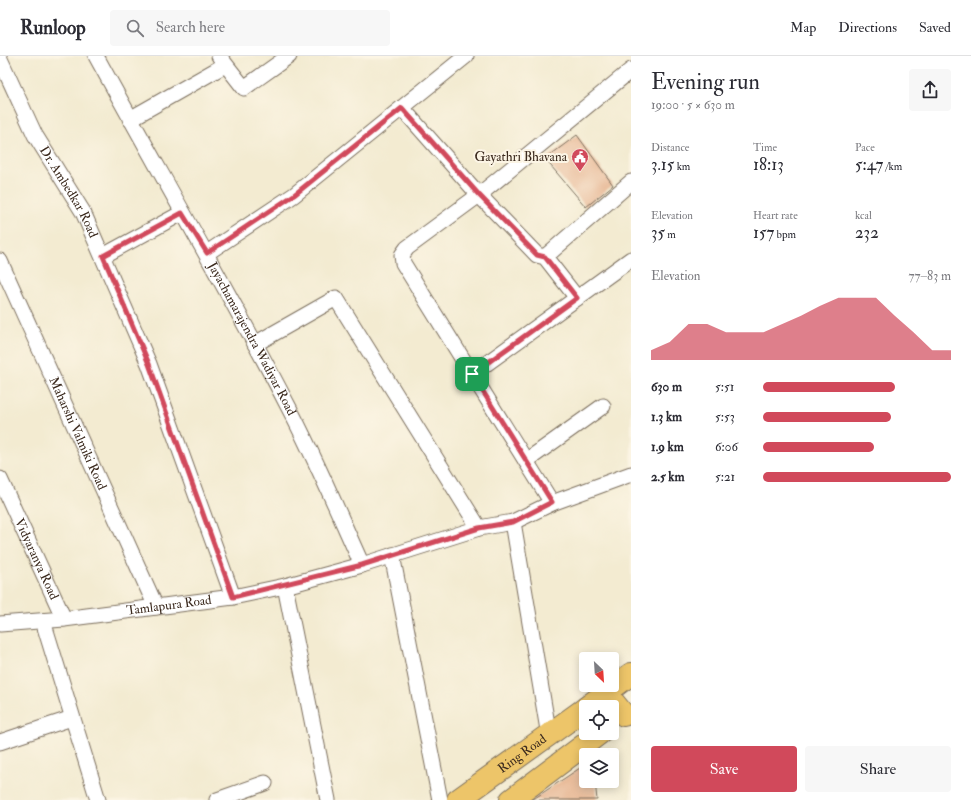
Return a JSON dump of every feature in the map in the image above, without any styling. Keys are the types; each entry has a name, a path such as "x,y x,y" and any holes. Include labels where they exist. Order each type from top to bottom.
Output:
{"main road":[{"name":"Ring Road","path":"596,700 631,674"},
{"path":"606,693 622,716"},
{"name":"Ring Road","path":"458,800 549,736 579,712"},
{"path":"511,800 591,740"}],"street":[{"name":"Jayachamarajendra Wadiyar Road","path":"96,56 182,213 207,253 289,407 362,565"},
{"path":"130,119 222,61 244,88 289,56"},
{"path":"207,253 294,195 466,56"},
{"name":"Dr. Ambedkar Road","path":"0,59 35,135 83,212 103,256 149,364 233,597"},
{"path":"552,502 403,263 402,255 406,248 479,195 631,70"},
{"path":"402,108 479,195 537,255 545,257 577,298"},
{"path":"545,257 631,182"},
{"path":"103,256 182,213"},
{"path":"472,374 631,259"},
{"name":"Maharshi Valmiki Road","path":"0,261 156,607"},
{"path":"255,344 336,298 479,528"},
{"path":"526,461 603,406"},
{"name":"Tamlapura Road","path":"0,624 42,621 233,597 284,586 362,565 479,528 513,522 552,502 631,474"},
{"name":"Vidyaranya Road","path":"0,478 64,618"},
{"path":"513,522 549,736"},
{"path":"392,555 440,800"},
{"path":"284,586 328,800"},
{"path":"42,621 98,800"},
{"path":"0,742 72,718"},
{"path":"217,800 265,783"}],"building":[{"name":"Gayathri Bhavana","path":"577,135 613,185 586,207 545,159"},
{"path":"579,769 579,788 596,788 597,800 532,800"}],"place":[{"name":"Gayathri Bhavana","path":"580,172"}],"route":[{"path":"402,108 479,195 537,255 545,257 577,298 472,374 552,502 513,522 479,528 362,565 284,586 233,597 149,364 103,256 182,213 207,253 294,195 402,108"}]}
